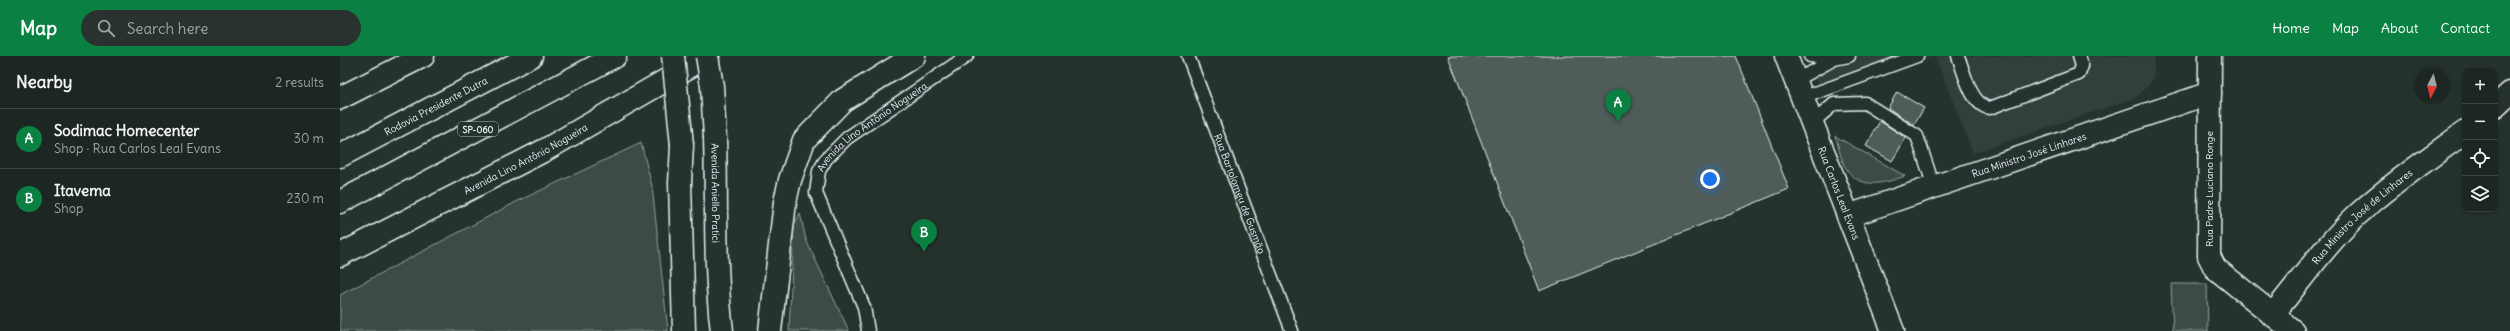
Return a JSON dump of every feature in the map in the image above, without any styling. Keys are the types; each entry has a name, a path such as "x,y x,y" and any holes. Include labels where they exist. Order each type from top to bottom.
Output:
{"main road":[{"path":"340,82 399,56"},
{"path":"340,98 423,56"},
{"name":"Rodovia Presidente Dutra","path":"340,156 531,56"},
{"name":"SP-060","path":"340,202 615,56"},
{"path":"673,56 682,145 680,183 684,331"},
{"name":"Avenida Aniello Pratici","path":"707,56 712,86 715,138 715,227 718,299 722,331"},
{"name":"Avenida Lino Antônio Nogueira","path":"340,255 545,150 707,56"},
{"path":"770,331 785,202 790,180 804,140 843,100 914,56"},
{"name":"Rua Carlos Leal Evans","path":"1786,56 1893,331"},
{"name":"Rua Padre Luciano Ronge","path":"2210,56 2209,256 2215,268 2293,331"},
{"name":"Rua Ministro José Linhares","path":"1848,216 2210,93"},
{"path":"2497,104 2510,93"},
{"name":"Rua Ministro José de Linhares","path":"2272,315 2331,242 2356,216 2390,187 2462,134"}],"lane":[{"name":"Avenida Lino Antônio Nogueira","path":"868,331 864,307 816,193 819,171 826,159 847,138 967,56"},
{"name":"Rua Bartolomeu de Gusmão","path":"1188,56 1292,331"},
{"path":"1810,56 1834,59 1848,56"},
{"path":"1799,89 1917,56"},
{"path":"1958,56 1976,99 1981,105 1990,108 2079,74 2082,66 2079,56"},
{"path":"1799,89 1834,59"},
{"path":"1812,123 1834,104 1865,103 1916,136 1934,187"}],"shaded area":[{"path":"1807,56 1935,56 1822,95"},
{"path":"1935,56 2154,56 2154,78 2137,97 1973,153"},
{"path":"1835,136 1905,176 1882,183 1867,183 1860,181 1846,168"},
{"path":"641,143 652,186 668,331 340,331 340,295 516,202"},
{"path":"800,213 806,240 849,331 789,331 794,225"},
{"path":"2171,284 2207,284 2208,331 2173,331"}],"building":[{"path":"1448,56 1736,56 1789,189 1539,291"},
{"path":"1897,92 1924,108 1914,125 1888,108"},
{"path":"1880,121 1906,138 1892,161 1866,146"}],"place":[{"name":"Sodimac Homecenter","path":"1618,122"},
{"name":"Itavema","path":"924,252"}]}
